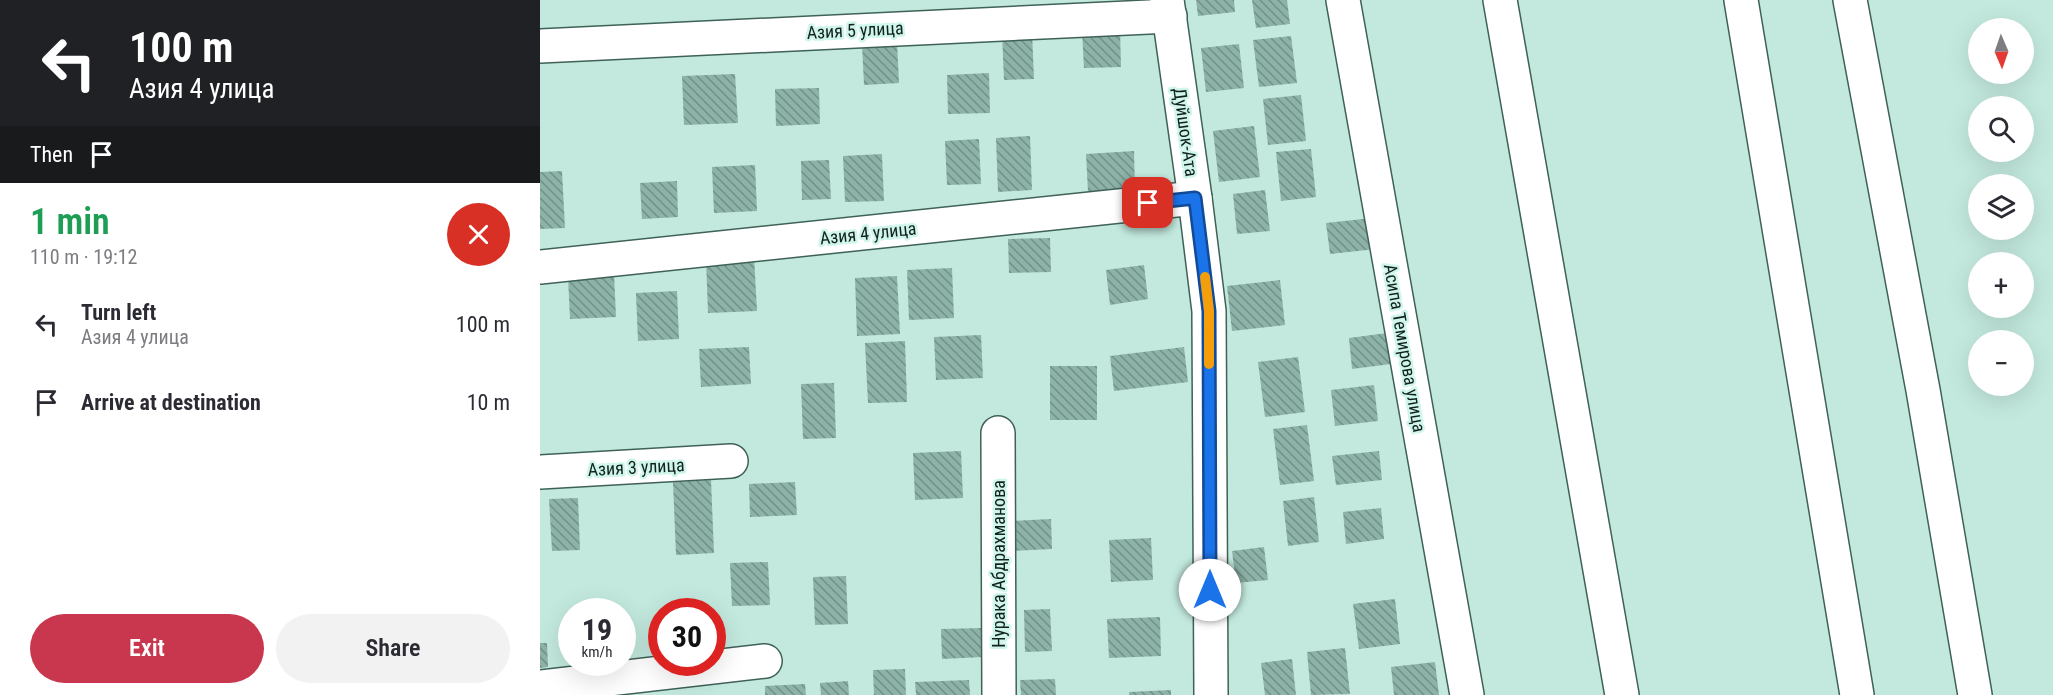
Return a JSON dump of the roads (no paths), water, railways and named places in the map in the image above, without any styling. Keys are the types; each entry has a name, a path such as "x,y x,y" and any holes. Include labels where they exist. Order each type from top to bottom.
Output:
{"street":[{"name":"Асипа Темирова улица","path":"1343,0 1467,695"},
{"path":"1500,0 1622,695"},
{"path":"1741,0 1857,695"},
{"path":"1850,0 1923,390 1975,695"},
{"name":"Азия 5 улица","path":"540,46 1169,8"},
{"name":"Дуйшок-Ата","path":"1169,8 1209,311 1211,695"},
{"name":"Азия 4 улица","path":"540,267 1195,198"},
{"name":"Нурака Абдрахманова","path":"998,433 999,695"},
{"name":"Азия 3 улица","path":"540,472 731,461"},
{"path":"540,687 765,661"}]}
